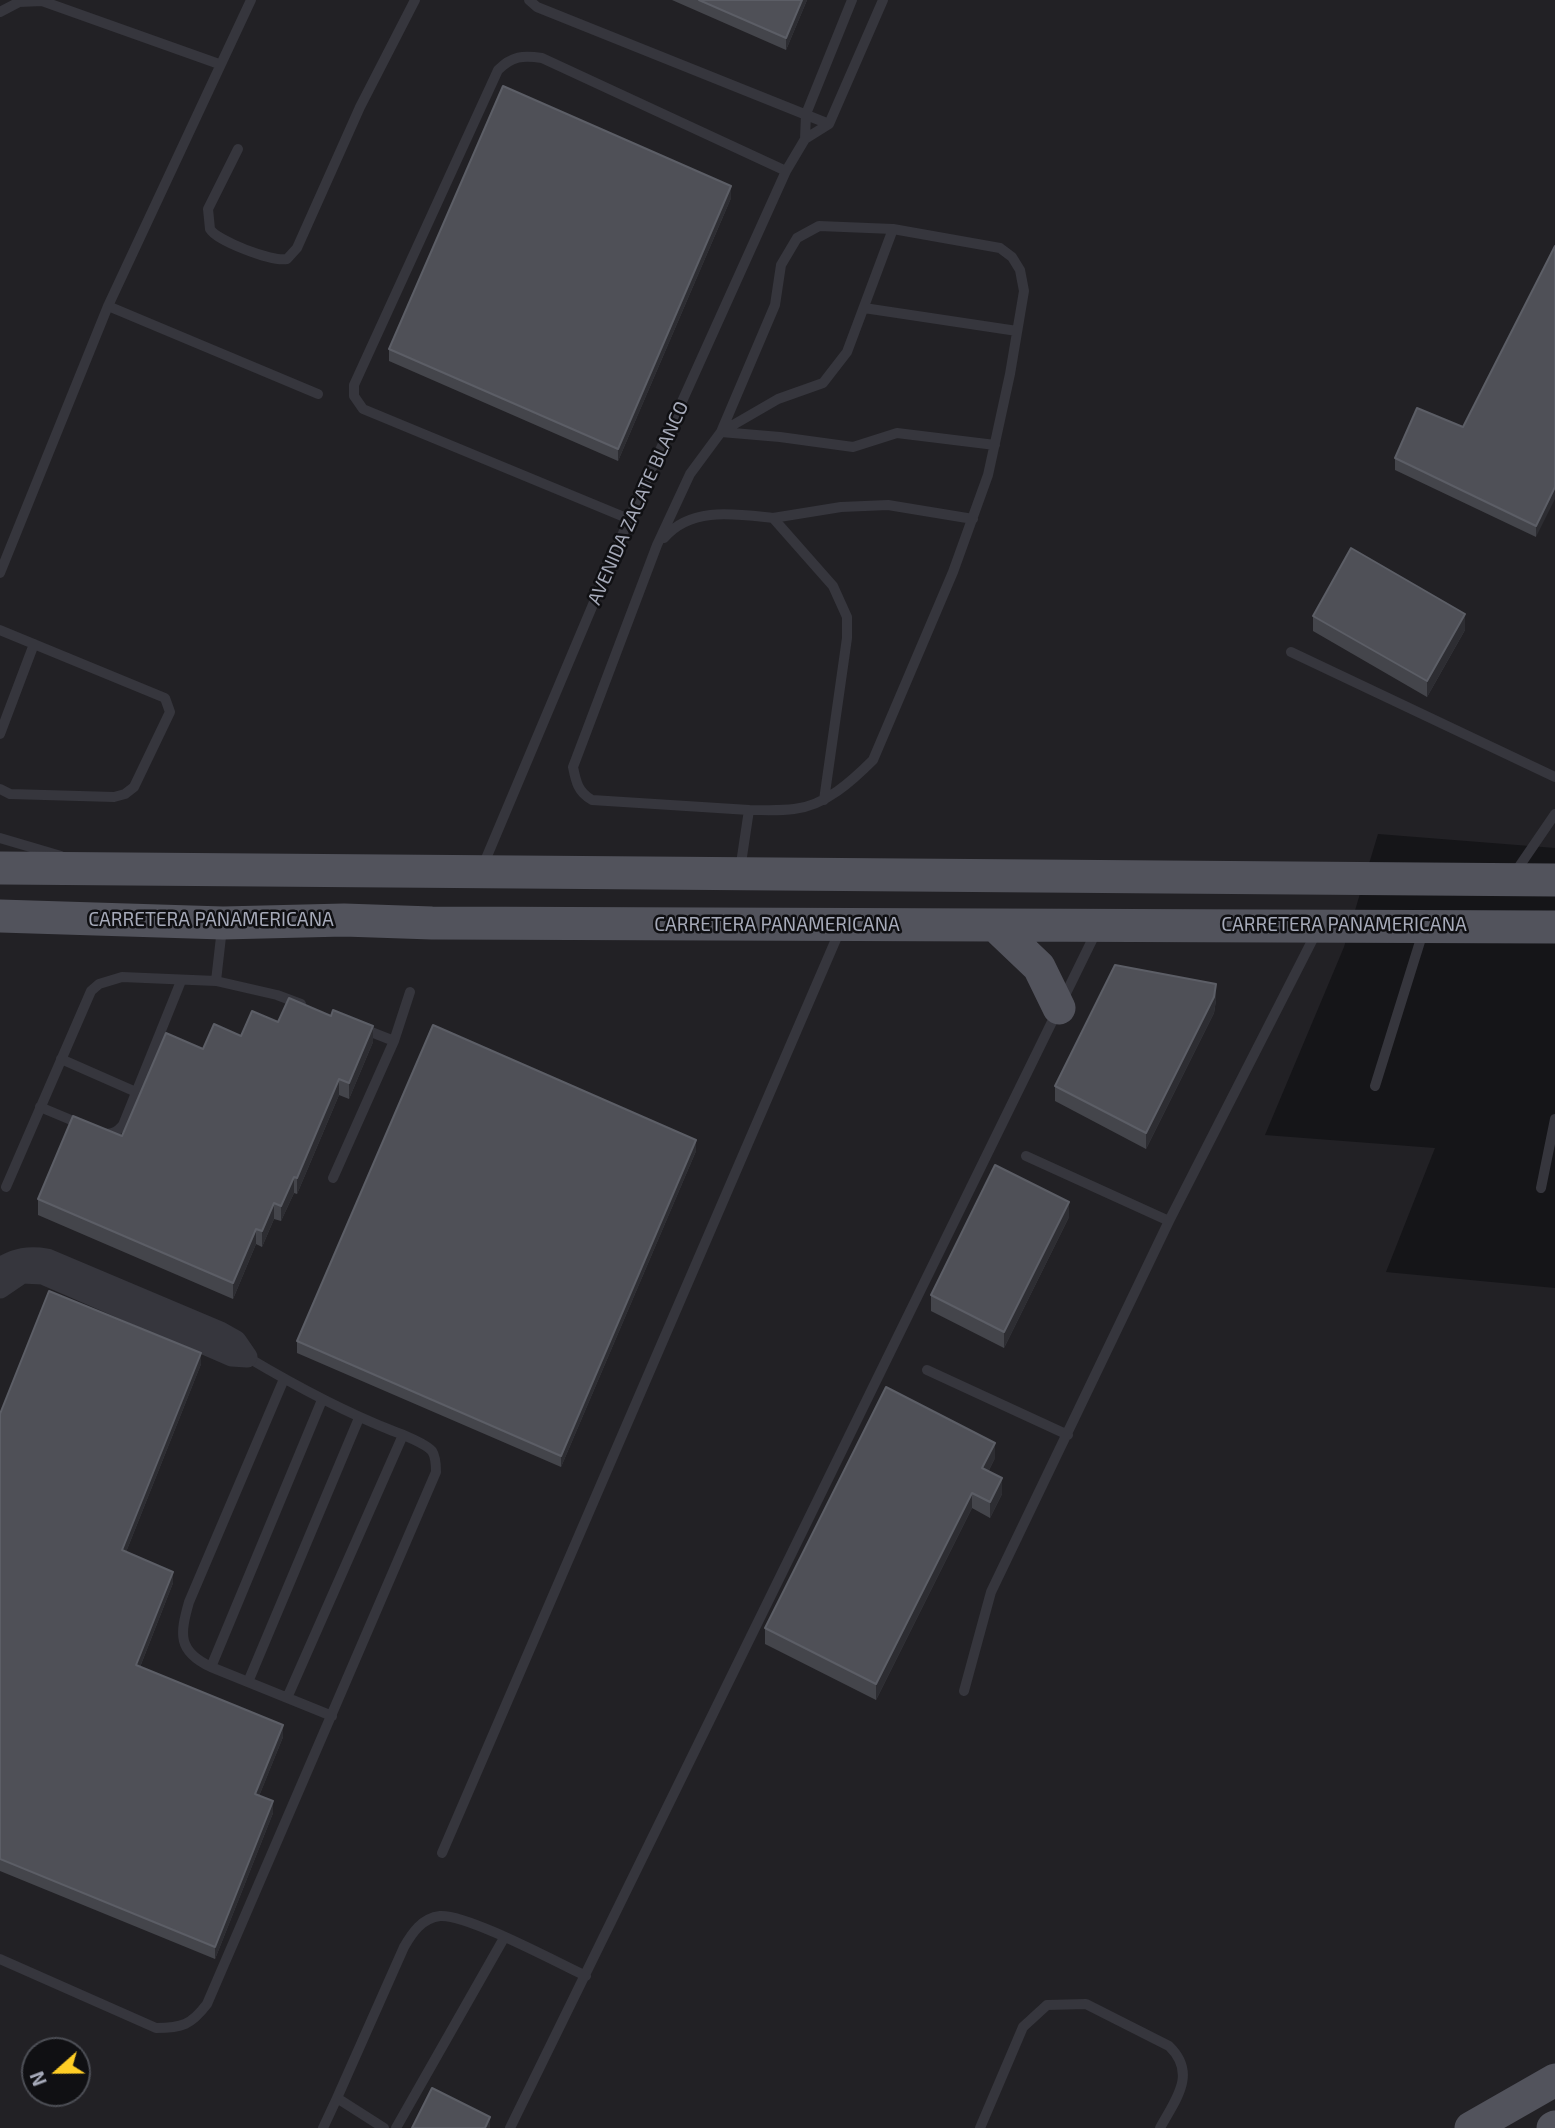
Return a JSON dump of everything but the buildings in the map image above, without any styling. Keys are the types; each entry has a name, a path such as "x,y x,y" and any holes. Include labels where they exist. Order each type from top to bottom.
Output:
{"main road":[{"path":"0,868 1555,880"},
{"path":"678,924 681,873"},
{"name":"CARRETERA PANAMERICANA","path":"0,916 223,923 344,920 997,927 1100,924 1555,927"},
{"path":"997,927 1039,967 1059,1008"},
{"path":"1471,2128 1555,2080"}],"street":[{"path":"0,1268 18,1259 47,1259 220,1332 236,1341 247,1357"},
{"path":"0,1288 22,1273 43,1274 224,1352 247,1357"}],"lane":[{"path":"0,573 108,306 251,0"},
{"path":"238,149 208,209 210,229 219,239 275,259 287,259 297,248 360,107 415,0"},
{"path":"529,0 537,7 829,124 883,0"},
{"name":"AVENIDA ZACATE BLANCO","path":"805,139 806,114 852,0"},
{"path":"0,12 19,2 42,1 219,65"},
{"path":"629,519 363,409 354,396 354,385 499,70 508,60 529,56 542,58 786,171"},
{"name":"AVENIDA ZACATE BLANCO","path":"481,872 629,519 786,171 805,139 829,124"},
{"path":"819,226 893,229 1000,248 1012,257 1020,270 1024,291 1017,331 988,475 953,572 873,760 853,780 824,800 797,809 749,810 592,800 584,795 576,784 573,767 657,545 690,474 721,432 775,305 781,265 797,238 819,226"},
{"path":"721,432 778,399 823,383 847,352 893,229"},
{"path":"108,306 318,394"},
{"path":"864,308 1017,331"},
{"path":"721,432 853,447 897,433 995,445"},
{"path":"657,545 670,531 691,519 719,513 774,518 841,507 888,505 972,519"},
{"path":"774,518 833,586 847,617 847,638 824,800"},
{"path":"0,630 165,698 170,712 134,787 125,794 114,797 10,794 0,789"},
{"path":"0,734 34,644"},
{"path":"1291,652 1555,777"},
{"path":"740,874 749,810"},
{"path":"1511,879 1555,814"},
{"path":"0,838 100,868"},
{"path":"216,981 223,923"},
{"path":"442,1853 842,924"},
{"path":"510,2128 1100,924"},
{"path":"964,1691 990,1592 1169,1221 1320,925"},
{"path":"1375,1086 1424,926"},
{"path":"6,1187 91,991 99,984 122,977 216,981 277,995 316,1010"},
{"path":"40,1107 103,1134 117,1131 123,1125 181,981"},
{"path":"333,1178 394,1041 410,992"},
{"path":"355,1026 394,1041"},
{"path":"61,1059 136,1092"},
{"path":"1541,1188 1555,1119"},
{"path":"1026,1156 1169,1221"},
{"path":"0,1959 156,2028 176,2028 197,2017 207,2004 436,1472 431,1450 403,1434 359,1418 322,1400 247,1357"},
{"path":"927,1370 1068,1435"},
{"path":"285,1379 189,1602 182,1628 183,1641 197,1661 332,1716"},
{"path":"211,1667 322,1400"},
{"path":"248,1682 359,1418"},
{"path":"287,1698 403,1434"},
{"path":"323,2128 413,1930 439,1916 461,1919 586,1976"},
{"path":"396,2128 504,1938"},
{"path":"980,2128 1023,2027 1047,2006 1086,2004 1170,2046 1179,2055 1182,2064 1182,2086 1160,2128"},
{"path":"337,2098 384,2128"}],"shaded area":[{"path":"0,0 1555,0 1555,848 1378,834 1344,947 1265,1135 1435,1148 1386,1272 1555,1288 1555,2128 0,2128"}]}
